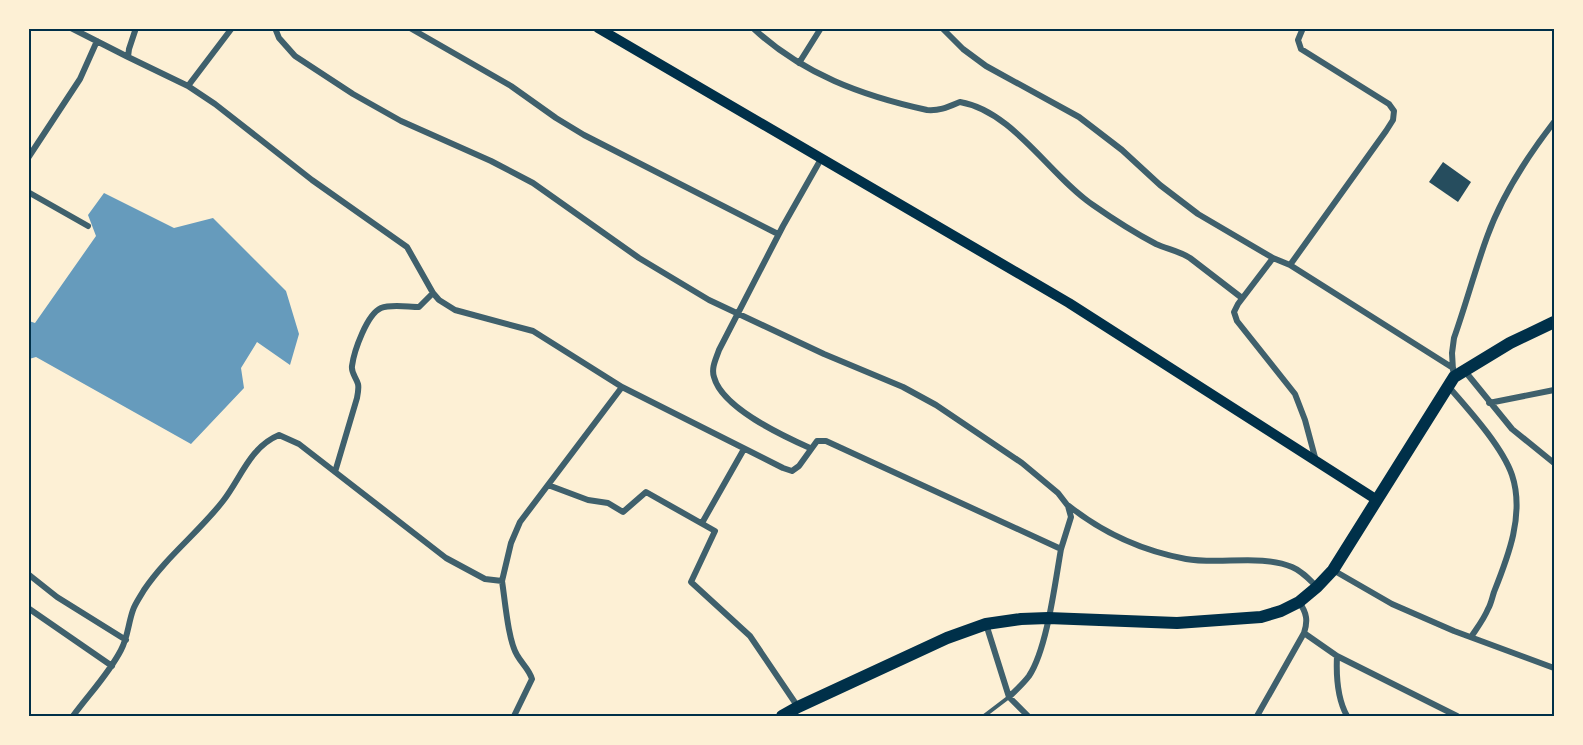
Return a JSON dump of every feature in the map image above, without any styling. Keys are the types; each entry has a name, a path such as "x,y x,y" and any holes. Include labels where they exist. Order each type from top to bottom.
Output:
{"main road":[{"path":"598,28 1069,303 1377,501"},
{"path":"782,717 798,707 947,638 986,624 1048,618 1177,623 1261,617 1281,612 1299,602 1333,570 1454,375 1510,343 1554,322"}],"street":[{"path":"71,28 188,86 215,104 312,180 407,247 433,293 439,300 455,310 533,331 622,387 783,468 792,471 799,466 817,441 826,441 1061,549"},
{"path":"128,57 136,28"},
{"path":"188,86 232,28"},
{"path":"275,28 279,38 296,56 353,94 401,121 491,161 533,183 661,272 709,300 921,396 1022,463 1058,493 1068,506 1103,530 1184,559 1279,563 1305,574 1317,587"},
{"path":"410,28 511,86 568,126 778,234"},
{"path":"753,28 774,46 800,63 842,86 900,104 936,111 960,102 976,107 1010,129 1094,206 1157,244 1181,252 1242,298"},
{"path":"800,63 821,28"},
{"path":"942,28 963,49 986,66 1079,117 1198,214 1273,258 1290,265 1454,375 1489,403 1512,429 1554,463"},
{"path":"1290,265 1386,131 1393,120 1394,111 1389,104 1301,48 1298,40 1303,28"},
{"path":"28,158 80,79 97,41"},
{"path":"1471,637 1488,609 1505,565 1513,532 1516,495 1512,475 1506,463 1483,429 1454,375 1454,338 1488,235 1514,181 1554,122"},
{"path":"810,448 769,429 742,411 725,395 714,379 715,362 738,313 778,234 821,159"},
{"path":"28,192 88,226"},
{"path":"1273,258 1234,312 1237,321 1295,394 1316,461"},
{"path":"334,472 357,398 358,386 352,367 366,326 377,310 384,307 419,307 433,293"},
{"path":"514,717 532,679 529,670 516,655 502,581 516,531 622,387"},
{"path":"1489,403 1554,390"},
{"path":"73,717 99,686 112,666 126,640 133,609 159,569 224,500 261,446 279,435 304,448 446,558 485,579 502,581"},
{"path":"702,523 744,449"},
{"path":"548,485 588,500 608,503 623,512 646,492 715,531 691,582 750,636 798,707"},
{"path":"1009,697 1030,674 1039,650 1048,618 1061,549 1071,517 1068,506"},
{"path":"1333,570 1381,599 1471,637 1554,668"},
{"path":"28,574 57,597 126,640"},
{"path":"1257,717 1307,625 1306,613 1299,602"},
{"path":"28,608 112,666"},
{"path":"986,624 1009,697 1028,717"},
{"path":"1304,633 1337,656 1457,717"},
{"path":"1337,656 1336,676 1339,700 1347,717"}],"lane":[{"path":"984,717 1009,697"}],"water":[{"path":"104,193 174,228 213,218 286,291 299,334 290,365 257,342 241,368 244,388 191,444 36,357 29,359 29,321 35,323 96,236 88,215"}],"building":[{"path":"1443,162 1471,182 1458,202 1429,182"}]}
